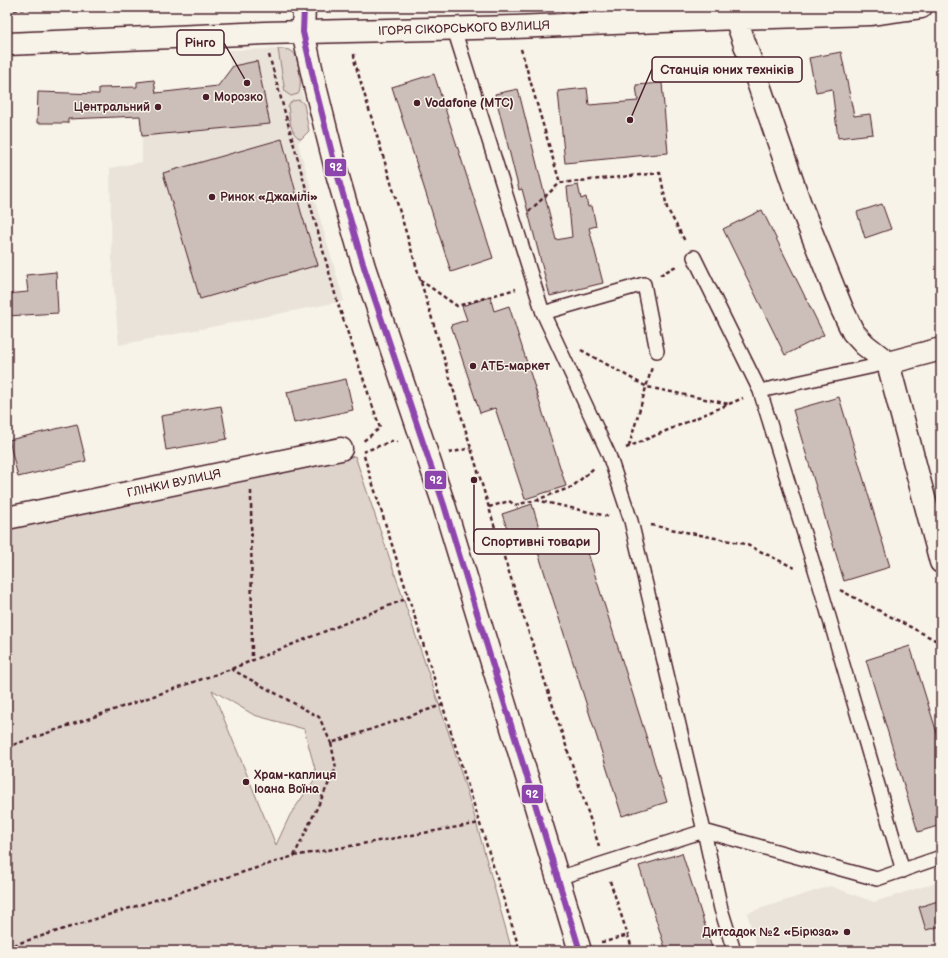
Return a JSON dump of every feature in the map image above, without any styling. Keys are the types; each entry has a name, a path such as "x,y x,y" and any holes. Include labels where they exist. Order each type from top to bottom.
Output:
{"street":[{"path":"304,7 303,32 336,170 364,267 444,505 580,951"},
{"name":"ІГОРЯ СІКОРСЬКОГО ВУЛИЦЯ","path":"7,44 303,32 515,27 735,12 870,14 921,7"},
{"path":"735,12 800,204 852,332 865,345 888,363 941,562"},
{"path":"888,363 941,349"},
{"name":"ГЛІНКИ ВУЛИЦЯ","path":"7,518 354,447"}],"lane":[{"path":"454,29 543,313 609,455 631,521 721,909 734,951"},
{"path":"694,257 760,391 818,579 903,871"},
{"path":"543,313 644,284 657,351"},
{"path":"760,391 888,363"},
{"path":"558,878 704,831 877,879 941,858"}],"path":[{"path":"7,10 64,7"},
{"path":"515,27 560,183"},
{"path":"354,31 354,63 502,551 633,951"},
{"path":"267,49 337,301 380,428 354,447 408,598 520,951"},
{"path":"515,225 560,183 660,173 667,208 694,257 644,284"},
{"path":"420,280 457,306 533,283"},
{"path":"553,334 647,387 729,404"},
{"path":"628,447 657,351"},
{"path":"251,467 252,661"},
{"path":"536,500 745,544 818,579 941,642"},
{"path":"7,747 232,669 408,598"},
{"path":"232,669 319,717 331,743 336,768 294,856"},
{"path":"331,743 442,705"},
{"path":"7,947 294,856 480,822"}],"shaded area":[{"path":"278,49 290,50 295,55 299,66 300,79 298,94 291,96 285,92"},
{"name":"Ринок «Джамілі»","path":"282,49 293,53 296,57 309,131 298,143 344,301 119,345 112,268 110,168 142,162 142,136 240,127 228,50"},
{"path":"299,100 304,104 309,131 301,139 297,137 292,129 288,106 292,101"},
{"path":"355,456 451,740 474,815 512,951 7,951 7,528","holes":["212,690 254,715 304,729 317,776 290,815 276,845"]},
{"name":"Дитсадок №2 «Бірюза»","path":"941,881 941,951 758,951 747,913 830,886 874,902"}],"building":[{"path":"841,52 854,116 870,114 873,134 838,138 832,89 816,92 809,58"},
{"path":"257,61 270,124 142,136 140,116 68,119 68,123 37,123 38,92 99,94 99,88 137,87 137,82 154,80 156,93 218,86 233,66"},
{"path":"434,74 493,258 451,272 392,87"},
{"path":"662,83 668,153 565,163 558,91 587,88 589,105 638,101 636,85"},
{"path":"518,89 556,240 572,237 567,187 578,185 581,199 586,197 588,207 592,206 596,226 589,228 603,283 550,296 522,189 519,190 495,94"},
{"path":"282,139 301,212 318,265 200,299 163,173"},
{"path":"882,204 891,229 865,238 857,212"},
{"path":"762,210 824,335 785,355 723,229"},
{"path":"56,272 58,313 7,316 7,294 28,292 26,275"},
{"path":"490,297 494,311 509,306 566,486 525,499 495,408 480,413 451,325 467,320 462,306"},
{"path":"346,379 353,410 294,423 287,392"},
{"path":"839,397 890,567 844,581 793,410"},
{"path":"221,406 227,439 166,450 161,416"},
{"path":"77,424 86,461 18,477 9,440"},
{"path":"532,504 540,531 511,540 502,514"},
{"path":"581,531 667,802 622,816 536,546"},
{"path":"910,646 941,746 941,825 918,832 866,660"},
{"path":"682,853 713,951 666,951 639,866"},
{"path":"941,900 941,926 926,930 919,907"}],"transit line":[{"name":"92","path":"304,7 303,32 316,90 338,177 364,267 444,505 580,951"}],"place":[{"name":"Рінго","path":"247,83"},
{"name":"Морозко","path":"206,97"},
{"name":"Vodafone (МТС)","path":"417,103"},
{"name":"Центральний","path":"158,107"},
{"name":"Станція юних техніків","path":"630,120"},
{"name":"Ринок «Джамілі»","path":"212,197"},
{"name":"АТБ-маркет","path":"473,366"},
{"name":"Спортивні товари","path":"474,480"},
{"name":"Храм-каплиця Іоана Воїна","path":"246,782"},
{"name":"Дитсадок №2 «Бірюза»","path":"847,932"}]}
